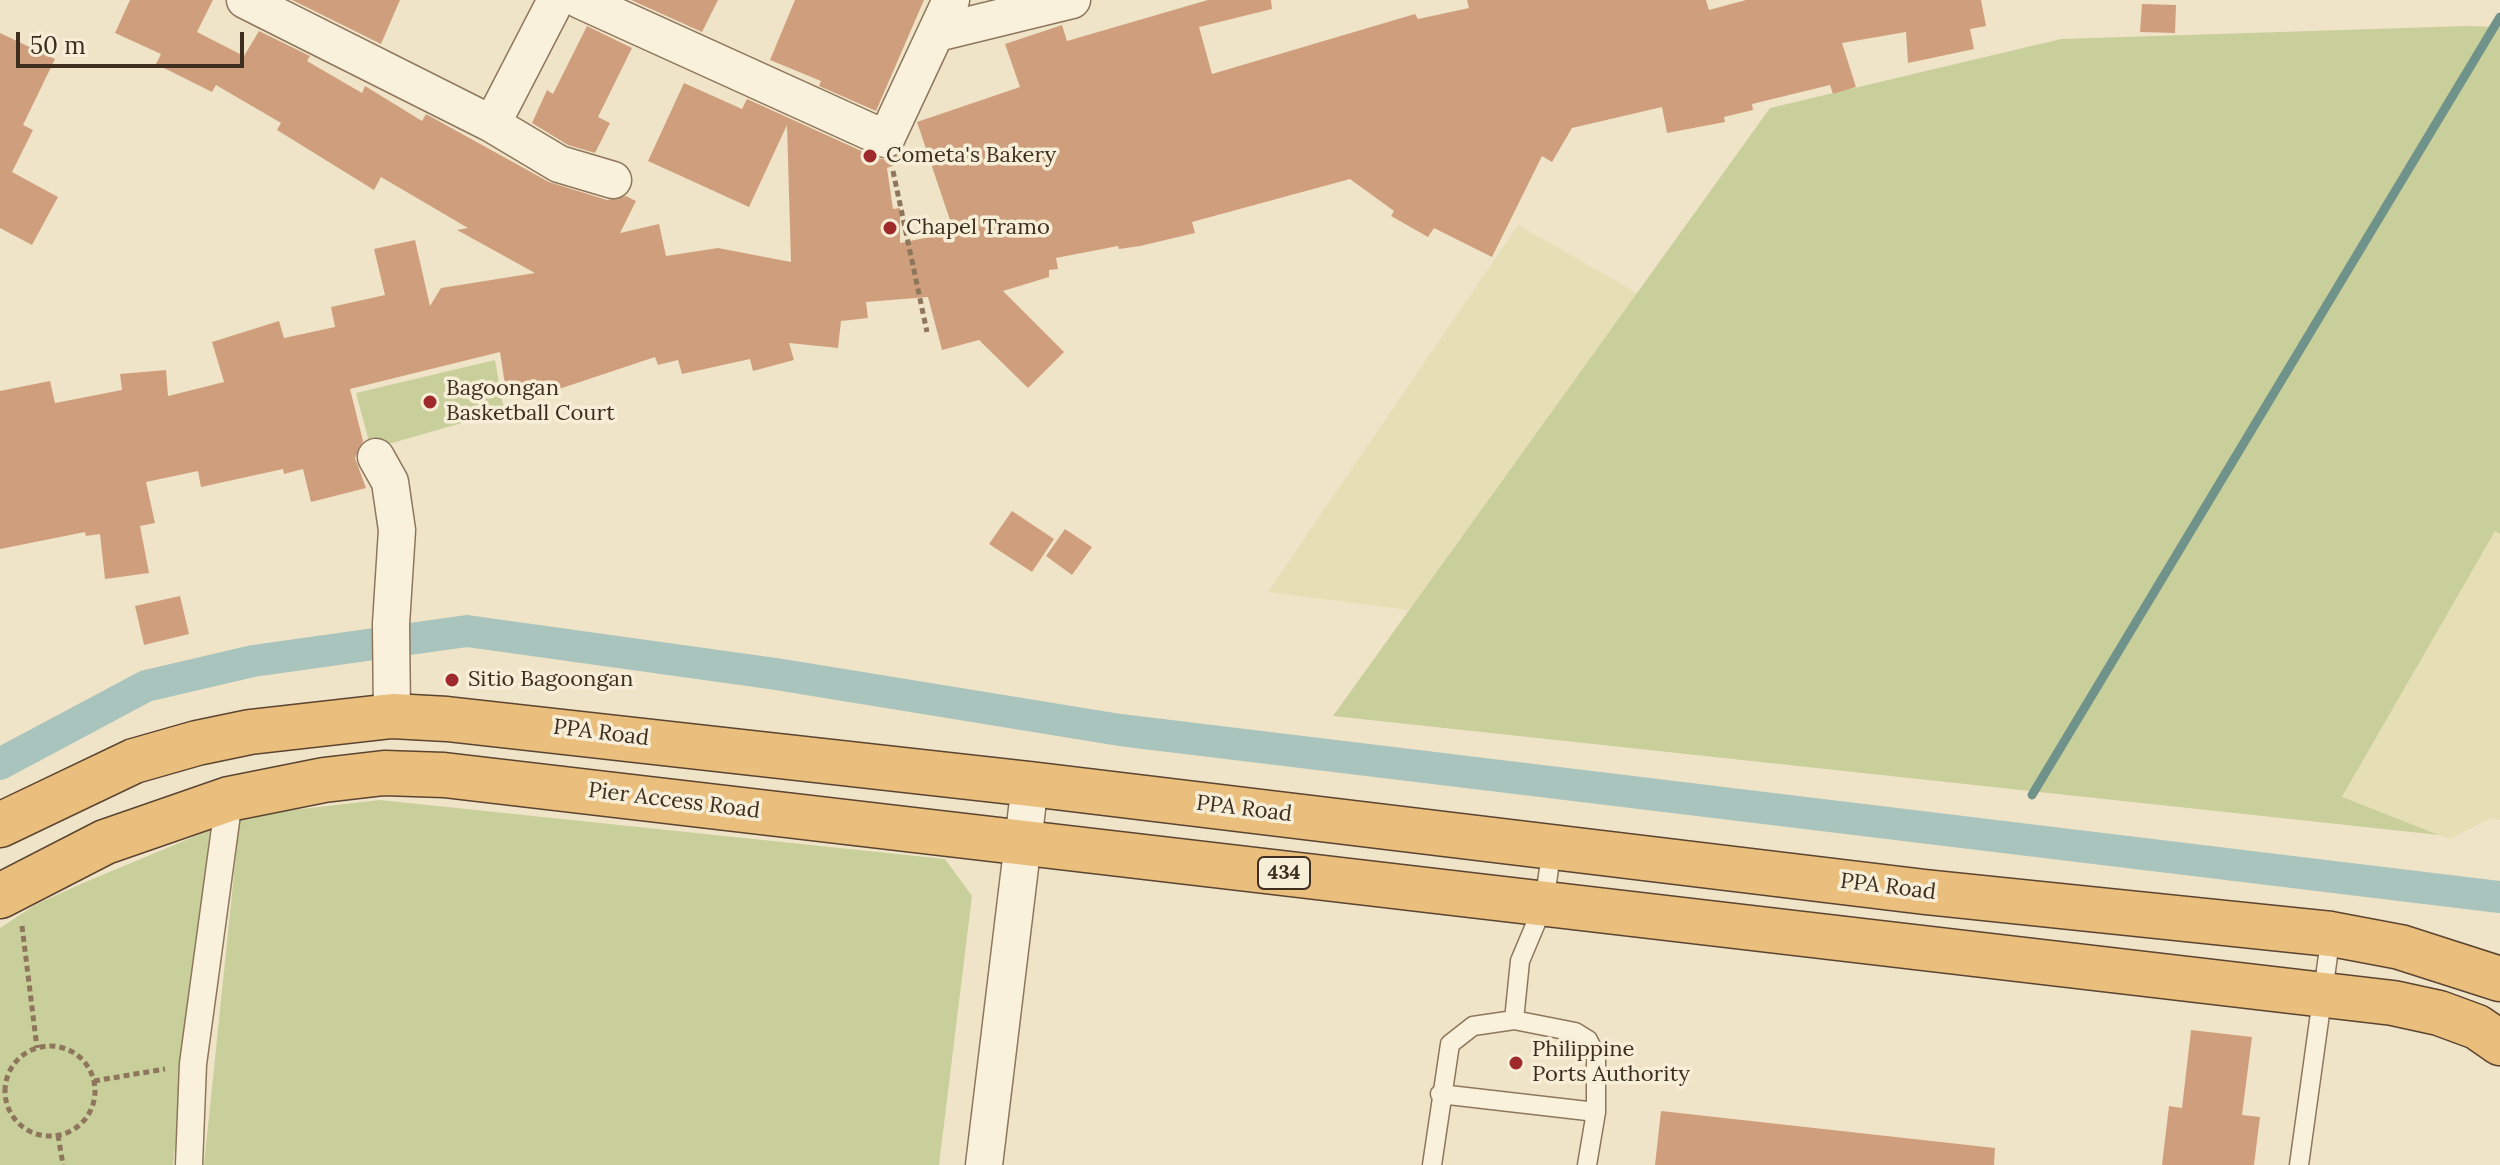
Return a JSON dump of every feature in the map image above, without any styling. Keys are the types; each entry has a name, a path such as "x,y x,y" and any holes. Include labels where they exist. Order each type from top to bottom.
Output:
{"highway":[{"name":"PPA Road","path":"0,825 134,761 250,732 392,716 534,726 1925,892 2331,934 2400,947 2500,979"},
{"name":"Pier Access Road","path":"229,799 324,780 384,773 444,775 1023,841"},
{"path":"8,891 105,842 229,799"},
{"name":"434","path":"1023,841 1544,904"},
{"path":"1918,948 1925,892"},
{"path":"1544,904 2393,1003 2439,1013 2477,1027 2500,1043"}],"street":[{"path":"245,0 492,124 559,164 613,180"},
{"path":"492,124 556,0"},
{"path":"580,0 886,139 951,0"},
{"path":"937,33 1072,0"},
{"path":"376,457 390,482 397,530 392,716"},
{"path":"984,1165 1030,784"},
{"path":"189,1165 193,1064 229,799"}],"lane":[{"path":"1514,1020 1520,961 1544,904 1552,847"},
{"path":"2299,1165 2331,934"},
{"path":"1432,1165 1440,1094 1450,1044 1473,1026 1514,1020 1575,1032 1588,1040 1596,1056 1596,1112 1587,1165"},
{"path":"1440,1094 1596,1112"}],"path":[{"path":"886,139 927,332"},
{"path":"8,891 37,1048"},
{"path":"49,1046 70,1051 87,1066 94,1081 90,1111 75,1128 58,1135 42,1136 22,1127 2,1098 16,1061 37,1048 49,1046"},
{"path":"94,1081 193,1064"},
{"path":"58,1135 63,1165"}],"shaded area":[{"path":"1518,225 1637,293 1409,610 1268,592"},
{"path":"2495,530 2500,534 2500,820 2491,818 2450,839 2342,798"}],"green space":[{"path":"2500,27 2500,534 2495,531 2342,797 2439,835 1333,716 1770,108 2061,39"},
{"name":"Bagoongan Basketball Court","path":"495,360 504,411 371,449 356,393"},
{"path":"380,800 945,859 972,896 939,1165 204,1165 240,816"},
{"path":"210,830 173,1165 0,1165 0,928 35,905"}],"building":[{"path":"130,0 213,0 197,32 244,56 259,31 310,56 307,61 362,93 365,86 422,121 426,114 549,182 607,200 626,196 636,201 620,233 659,224 666,256 718,248 791,262 787,125 749,207 648,161 684,83 742,109 747,99 877,158 889,160 900,154 900,163 887,168 893,209 900,208 900,243 954,232 917,122 1020,87 1005,44 1062,25 1067,41 1208,0 1271,0 1272,9 1199,27 1212,74 1415,14 1418,19 1469,8 1467,0 1706,0 1709,10 1746,0 1981,0 1986,26 1970,29 1974,49 1908,63 1906,32 1842,43 1856,87 1833,94 1830,85 1752,104 1753,110 1724,117 1725,122 1667,133 1662,107 1572,128 1552,162 1542,156 1492,257 1434,228 1428,237 1391,216 1394,211 1350,179 1192,222 1195,233 1140,246 1119,249 1118,246 1056,258 1058,269 1049,270 1049,277 1003,291 1064,352 1028,388 979,340 942,350 928,297 866,302 868,318 841,321 838,348 789,343 794,360 753,371 750,359 682,374 678,360 658,365 655,357 562,388 507,398 500,352 350,389 363,441 355,458 366,488 311,502 303,469 284,474 283,469 201,487 198,471 146,482 155,523 140,526 149,573 105,579 100,534 86,536 85,532 0,549 0,391 50,381 55,403 122,390 120,374 166,370 168,396 224,382 212,342 279,321 284,338 335,327 331,307 385,295 374,249 415,240 430,306 441,288 535,273 457,230 468,228 381,177 374,190 277,130 281,123 216,85 212,92 156,64 161,54 115,33"},
{"path":"292,0 400,0 381,44"},
{"path":"631,0 718,0 702,32"},
{"path":"795,0 924,0 876,111 819,86 821,81 770,60"},
{"path":"2142,4 2176,5 2175,33 2140,32"},
{"path":"587,26 632,48 598,117 610,123 595,153 568,145 532,123 547,90 553,94"},
{"path":"0,33 55,59 23,125 33,130 12,172 58,197 32,245 0,228"},
{"path":"1012,511 1054,539 1032,572 989,544"},
{"path":"1065,529 1092,547 1072,575 1046,556"},
{"path":"180,596 189,634 144,645 135,606"},
{"path":"2191,1030 2252,1037 2242,1115 2260,1117 2254,1165 2162,1165 2169,1106 2182,1108"},
{"path":"1661,1111 1995,1148 1994,1165 1655,1165"}],"waterway":[{"path":"2032,795 2500,17"},
{"path":"0,764 146,686 253,661 467,631 776,674 1120,730 2500,897"}],"place":[{"name":"Cometa's Bakery","path":"870,156"},
{"name":"Chapel Tramo","path":"890,228"},
{"name":"Bagoongan Basketball Court","path":"430,402"},
{"name":"Sitio Bagoongan","path":"452,680"},
{"name":"Philippine Ports Authority","path":"1516,1063"}]}
